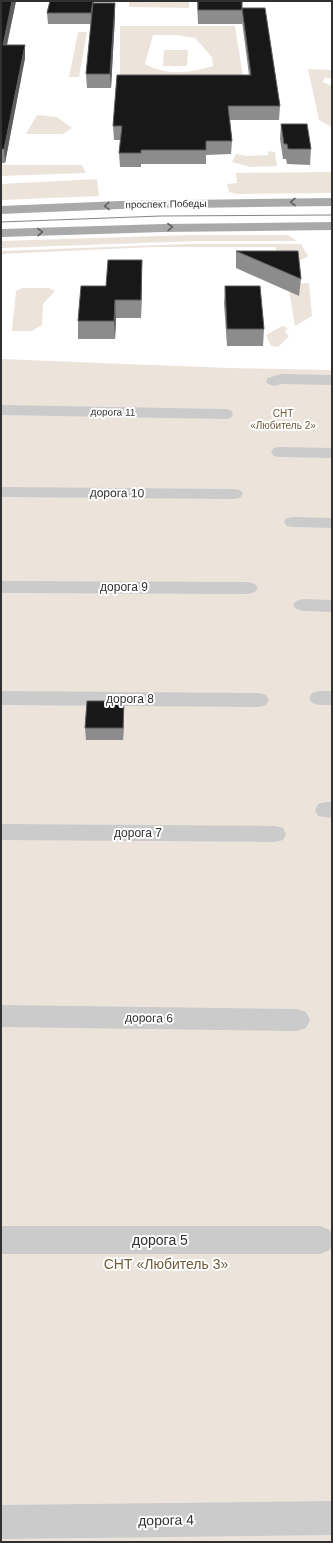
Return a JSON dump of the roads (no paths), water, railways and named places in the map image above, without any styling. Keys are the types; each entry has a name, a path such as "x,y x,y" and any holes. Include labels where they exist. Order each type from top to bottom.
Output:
{"main road":[{"name":"проспект Победы","path":"1,210 128,205 332,202"},
{"name":"проспект Победы","path":"1,233 163,228 332,226"}],"street":[{"path":"274,381 281,379 332,380"},
{"name":"дорога 11","path":"1,410 225,414"},
{"path":"280,452 332,453"},
{"name":"дорога 10","path":"1,492 234,494"},
{"path":"293,522 332,523"},
{"name":"дорога 9","path":"1,586 248,588"},
{"path":"303,605 332,606"},
{"name":"дорога 8","path":"1,698 259,700"},
{"name":"дорога 7","path":"1,832 275,834"},
{"name":"дорога 6","path":"1,1016 296,1020"},
{"name":"дорога 5","path":"1,1240 320,1240"},
{"name":"дорога 4","path":"1,1522 332,1518"}],"tram line":[{"path":"1,222 161,216 332,215"}],"park label":[{"name":"СНТ «Любитель 2»","path":"283,418"},
{"name":"СНТ «Любитель 3»","path":"166,1264"}]}
